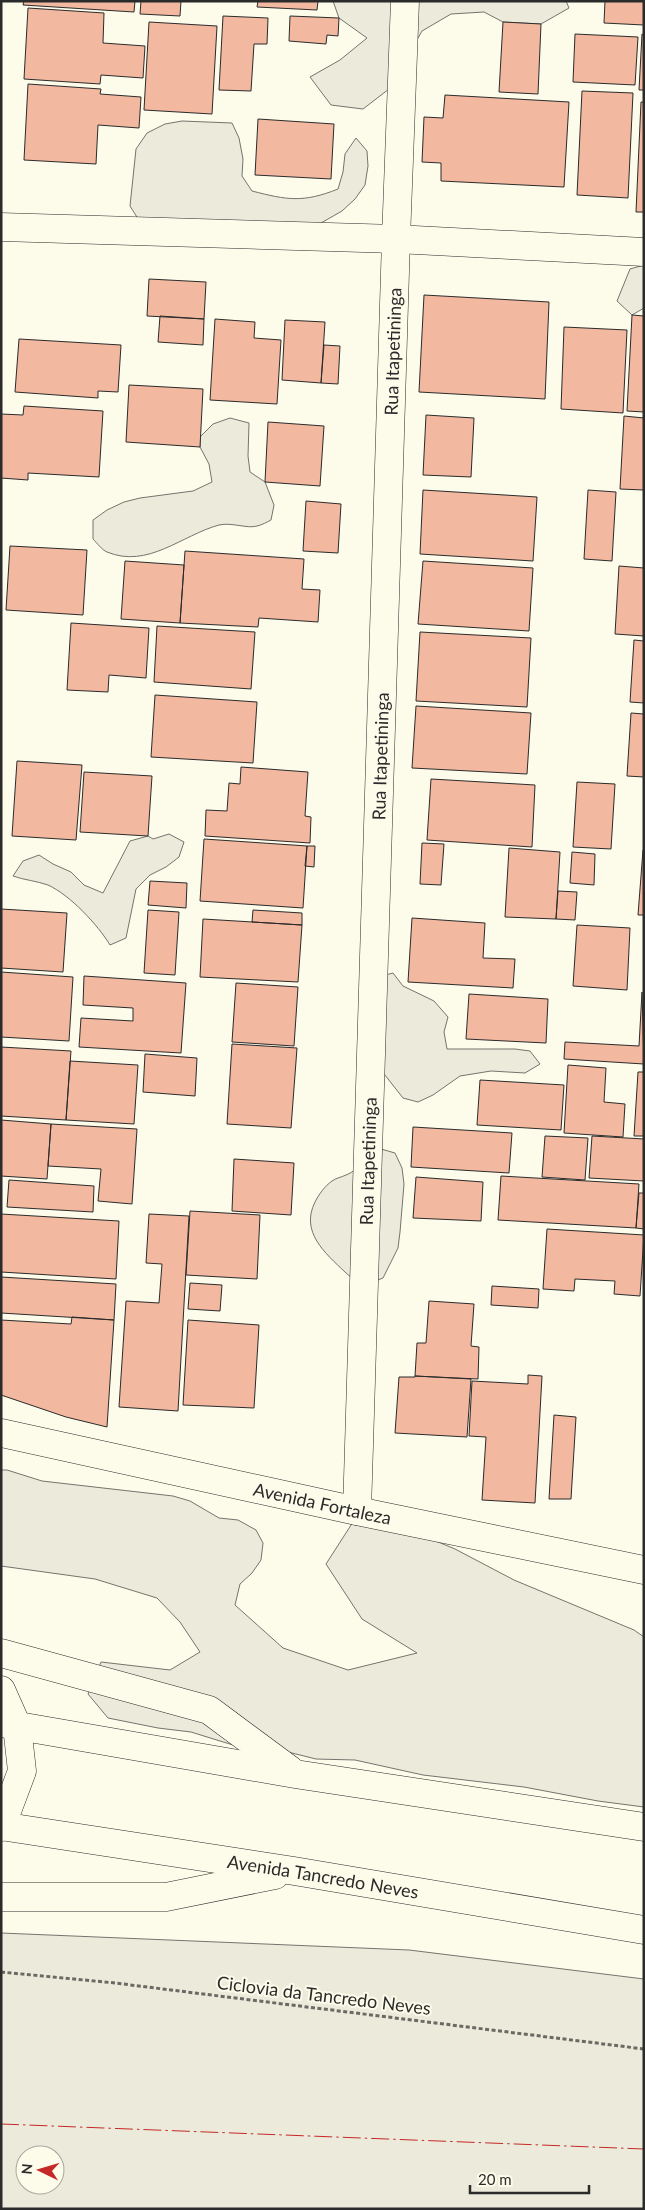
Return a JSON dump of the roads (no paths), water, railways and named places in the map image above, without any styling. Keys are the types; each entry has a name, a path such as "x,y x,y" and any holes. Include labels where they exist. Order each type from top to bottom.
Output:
{"street":[{"name":"Rua Itapetininga","path":"357,1511 405,1"},
{"path":"1,228 396,239 644,252"},
{"name":"Avenida Fortaleza","path":"1,1433 357,1511 644,1570"},
{"path":"1,1653 209,1710 295,1774"},
{"path":"1,1690 22,1770 2,1826"},
{"path":"9,1725 295,1774 644,1827"},
{"name":"Avenida Tancredo Neves","path":"2,1826 294,1871 644,1930"},
{"path":"1,1897 166,1897 294,1871"}]}
